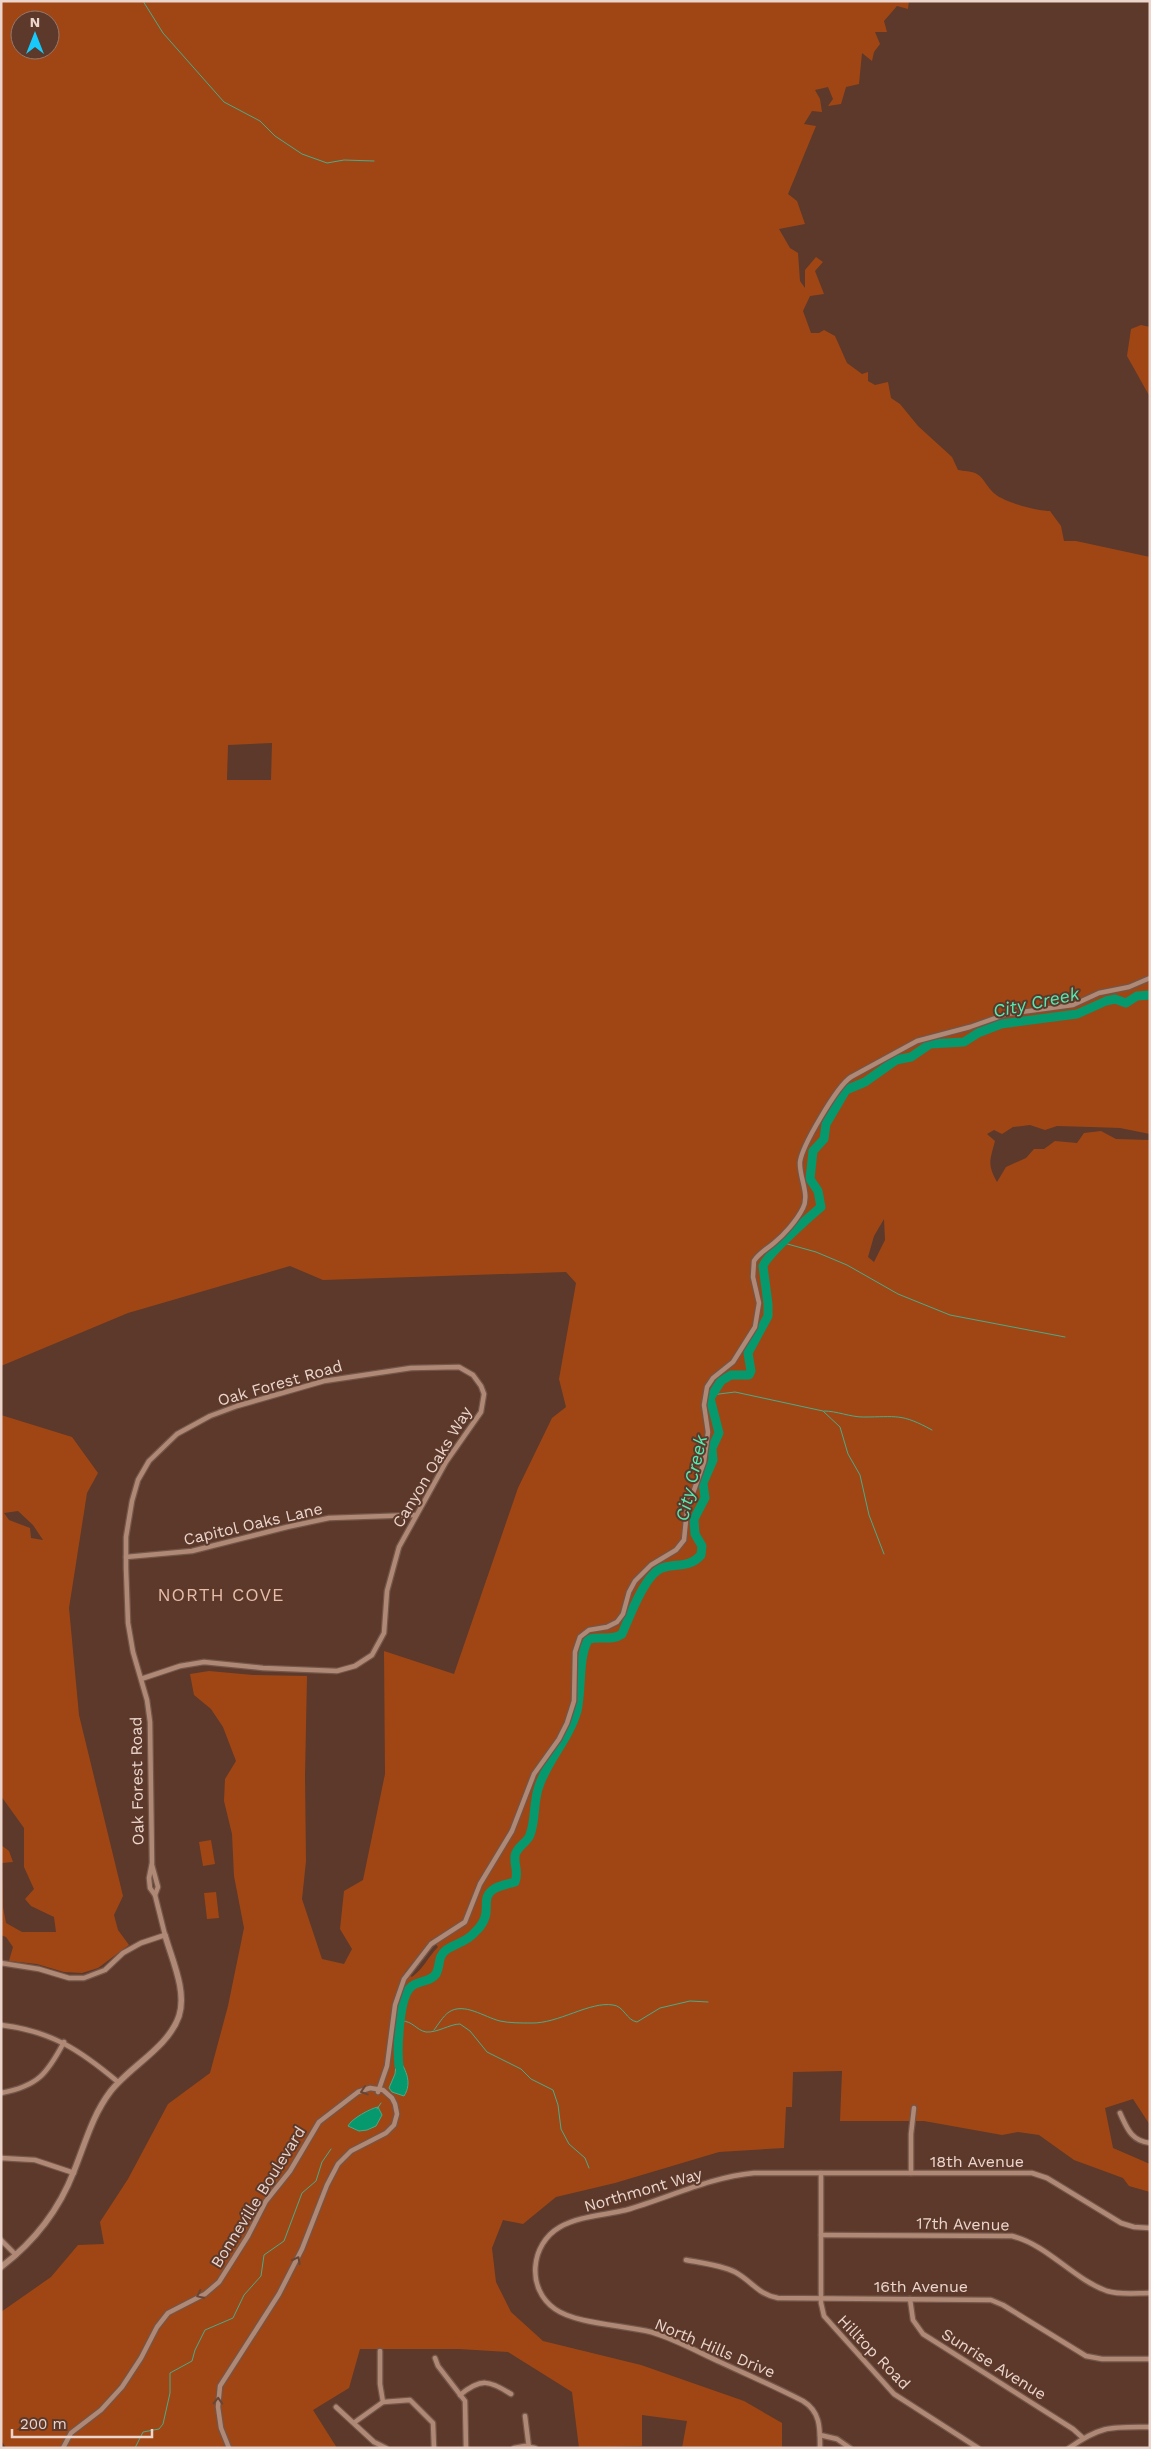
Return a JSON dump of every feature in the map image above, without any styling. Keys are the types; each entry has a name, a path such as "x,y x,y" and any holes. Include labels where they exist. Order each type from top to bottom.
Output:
{"street":[{"path":"229,2448 221,2428 218,2406 220,2386 280,2294 302,2249 327,2185 338,2164 351,2151 382,2136 394,2124 397,2114 394,2101 379,2090 387,2066 396,2005 404,1980 431,1944 465,1922 480,1884 512,1831 534,1774 567,1723 574,1701 575,1652 580,1637 589,1630 607,1627 617,1622 623,1614 629,1592 636,1581 651,1565 676,1550 684,1540 687,1510 705,1456 708,1432 704,1405 707,1388 713,1378 733,1362 755,1326 759,1303 753,1277 754,1261 785,1232 804,1207 806,1198 800,1170 801,1157 814,1129 842,1085 851,1077 917,1041 970,1027 1006,1014 1073,1006 1099,994 1150,978"},
{"name":"Oak Forest Road","path":"155,1895 149,1883 152,1863 150,1722 128,1623 126,1557 128,1524 138,1480 158,1450 176,1434 196,1423 237,1406 276,1394 324,1380 374,1371 452,1367 466,1370 478,1380"},
{"name":"Canyon Oaks Way","path":"141,1678 180,1666 204,1662 263,1668 337,1671 364,1661 378,1648 384,1634 386,1600 392,1567 415,1514 446,1462 481,1412 484,1394 478,1380"},
{"name":"Capitol Oaks Lane","path":"126,1557 192,1552 329,1518 415,1514"},
{"name":"Oak Forest Road","path":"152,1863 158,1888 155,1895"},
{"path":"1,2267 16,2256 51,2216 74,2173 93,2120 118,2082 166,2038 179,2016 180,1990 155,1895"},
{"path":"1,1963 39,1969 69,1978 84,1978 105,1970 123,1953 141,1943 165,1935"},
{"path":"1,2025 34,2031 64,2042 88,2057 118,2082"},
{"path":"1,2093 24,2088 38,2080 49,2069 64,2042"},
{"name":"Bonneville Boulevard","path":"64,2448 71,2433 102,2410 122,2387 141,2358 157,2327 168,2313 205,2294 219,2282 244,2242 266,2201 290,2171 320,2122 358,2092 370,2088 379,2090"},
{"path":"911,2173 911,2134 914,2108"},
{"path":"1120,2113 1131,2135 1138,2140 1150,2143"},
{"path":"1,2158 35,2160 74,2173"},
{"name":"18th Avenue","path":"821,2173 1037,2174 1047,2178 1121,2223 1134,2227 1150,2228"},
{"name":"Hilltop Road","path":"821,2173 821,2298 822,2312 826,2320 890,2390 978,2448"},
{"name":"Northmont Way","path":"548,2303 537,2282 536,2260 540,2248 546,2239 561,2226 648,2204 736,2176 821,2173"},
{"name":"17th Avenue","path":"821,2235 1012,2236 1028,2242 1102,2289 1120,2293 1150,2293"},
{"path":"1,2240 16,2256"},
{"name":"16th Avenue","path":"686,2260 730,2270 740,2275 756,2290 772,2297 991,2300 1003,2305 1086,2356 1102,2359 1150,2360"},
{"name":"Sunrise Avenue","path":"910,2298 913,2320 923,2334 1073,2429 1083,2438"},
{"name":"North Hills Drive","path":"548,2303 571,2317 630,2327 661,2336 798,2398 811,2407 817,2415 820,2448"},
{"path":"380,2351 380,2389 383,2402"},
{"path":"435,2358 438,2366 466,2404 466,2448"},
{"path":"460,2395 474,2384 484,2382 493,2384 511,2394"},
{"path":"355,2422 383,2402 405,2399 417,2404 434,2423 434,2448"},
{"path":"336,2406 374,2442 386,2448"},
{"path":"525,2416 525,2433 529,2447"},
{"path":"1069,2448 1083,2438 1105,2427 1150,2427"},
{"path":"820,2435 837,2439 850,2448"},
{"path":"514,2448 536,2448"}],"shaded area":[{"path":"1,1 909,1 908,9 897,6 884,21 887,32 875,32 880,44 874,52 872,61 862,53 859,84 846,87 841,104 828,106 833,99 828,87 815,90 820,99 822,112 812,111 804,124 816,126 788,194 797,201 805,224 779,229 790,248 798,253 800,281 805,288 805,270 816,257 823,262 815,271 824,294 810,296 803,311 811,333 819,333 824,330 835,336 847,363 862,374 868,372 868,381 875,385 888,382 891,398 900,404 918,426 952,457 958,470 977,474 993,492 1006,500 1030,508 1050,511 1061,526 1064,541 1076,541 1150,557 1150,1134 1120,1128 1057,1126 1045,1130 1030,1125 1013,1127 1002,1134 994,1130 987,1134 995,1141 990,1162 997,1182 1006,1167 1026,1158 1034,1149 1044,1149 1055,1141 1077,1143 1084,1133 1101,1131 1116,1139 1150,1140 1150,2125 1133,2099 1105,2108 1113,2148 1150,2164 1150,2192 1129,2186 1123,2178 1074,2160 1039,2135 1018,2132 1002,2135 924,2121 840,2121 842,2071 793,2072 792,2107 786,2107 784,2148 719,2152 615,2183 556,2197 523,2224 503,2220 492,2248 496,2282 511,2312 543,2341 641,2365 744,2401 782,2423 782,2448 682,2448 687,2421 642,2415 642,2446 579,2448 572,2392 508,2352 459,2349 360,2349 349,2388 313,2410 337,2448 6,2448 1,2440 1,2312 51,2277 78,2245 104,2244 100,2222 128,2179 168,2104 210,2073 228,2006 244,1928 234,1876 232,1834 224,1801 225,1779 236,1761 223,1727 211,1709 194,1695 190,1674 209,1671 253,1675 307,1676 306,1861 302,1899 322,1959 344,1964 352,1949 340,1929 344,1891 363,1880 385,1774 384,1651 454,1674 518,1488 552,1418 566,1407 559,1379 576,1283 566,1272 323,1280 290,1266 128,1313 1,1366","holes":["272,743 271,780 227,780 228,745","884,1219 885,1240 874,1262 868,1257 874,1236","432,1939 438,1947 412,1977 405,1972","398,2056 406,2073 407,2090 395,2092 390,2088","378,2107 382,2115 375,2126 359,2131 348,2126 357,2117 370,2109"]},
{"path":"1141,325 1150,327 1150,397 1127,356 1131,329"},
{"path":"1,1415 72,1437 98,1473 87,1493 69,1608 79,1715 123,1896 114,1915 118,1930 129,1945 98,1968 82,1973 64,1972 37,1964 9,1961 13,1947 6,1937 1,1935 1,1845 9,1851 13,1862 2,1863 3,1907 6,1923 22,1932 56,1932 54,1917 31,1906 25,1899 34,1889 24,1867 24,1828 1,1796","holes":["18,1511 33,1525 43,1540 31,1538 30,1528 9,1520 4,1513"]},
{"path":"211,1840 215,1864 203,1866 199,1842"},
{"path":"216,1892 219,1918 207,1919 204,1893"},
{"path":"397,2056 408,2080 407,2091 404,2096 392,2092 389,2088 395,2074"},
{"path":"378,2107 382,2115 376,2126 359,2131 348,2126 362,2114"}],"waterway":[{"path":"143,1 163,33 224,102 260,121 275,136 302,154 327,163 344,160 374,161"},
{"name":"City Creek","path":"399,2066 398,2049 401,2013 406,1994 413,1985 430,1979 436,1974 441,1955 446,1950 468,1938 479,1928 485,1918 487,1899 491,1891 499,1886 515,1882 517,1875 515,1856 517,1850 530,1835 539,1786 569,1731 577,1711 581,1665 588,1640 613,1638 622,1634 638,1597 656,1572 662,1568 692,1562 701,1555 702,1546 695,1534 694,1519 705,1498 703,1483 713,1460 712,1448 719,1433 710,1398 721,1381 731,1375 749,1375 751,1371 748,1353 768,1316 763,1266 780,1245 821,1207 818,1191 810,1179 813,1151 824,1139 826,1124 846,1090 865,1082 896,1060 911,1057 930,1044 964,1042 978,1033 1001,1024 1077,1014 1106,1001 1115,999 1126,1003 1137,996 1150,995"},
{"path":"784,1243 816,1252 847,1265 898,1294 950,1315 1065,1337"},
{"path":"711,1395 735,1392 823,1411 840,1427 848,1454 860,1475 869,1515 884,1554"},
{"path":"824,1411 858,1417 906,1418 932,1430"},
{"path":"434,2030 443,2018 455,2009 468,2009 500,2021 531,2023 552,2020 594,2006 613,2005 620,2008 630,2019 637,2022 660,2008 690,2001 708,2002"},
{"path":"402,2021 409,2022 426,2032 460,2024 470,2031 487,2052 521,2069 531,2079 553,2090 558,2105 561,2129 569,2144 585,2158 589,2168"},
{"name":"City Creek","path":"377,2109 381,2103"},
{"name":"City Creek","path":"135,2448 143,2432 159,2429 163,2424 170,2393 170,2373 192,2361 205,2330 233,2318 244,2295 261,2276 264,2255 284,2241 302,2193 316,2181 322,2162 331,2149"}],"district":[{"name":"NORTH COVE","path":"221,1594"}]}
